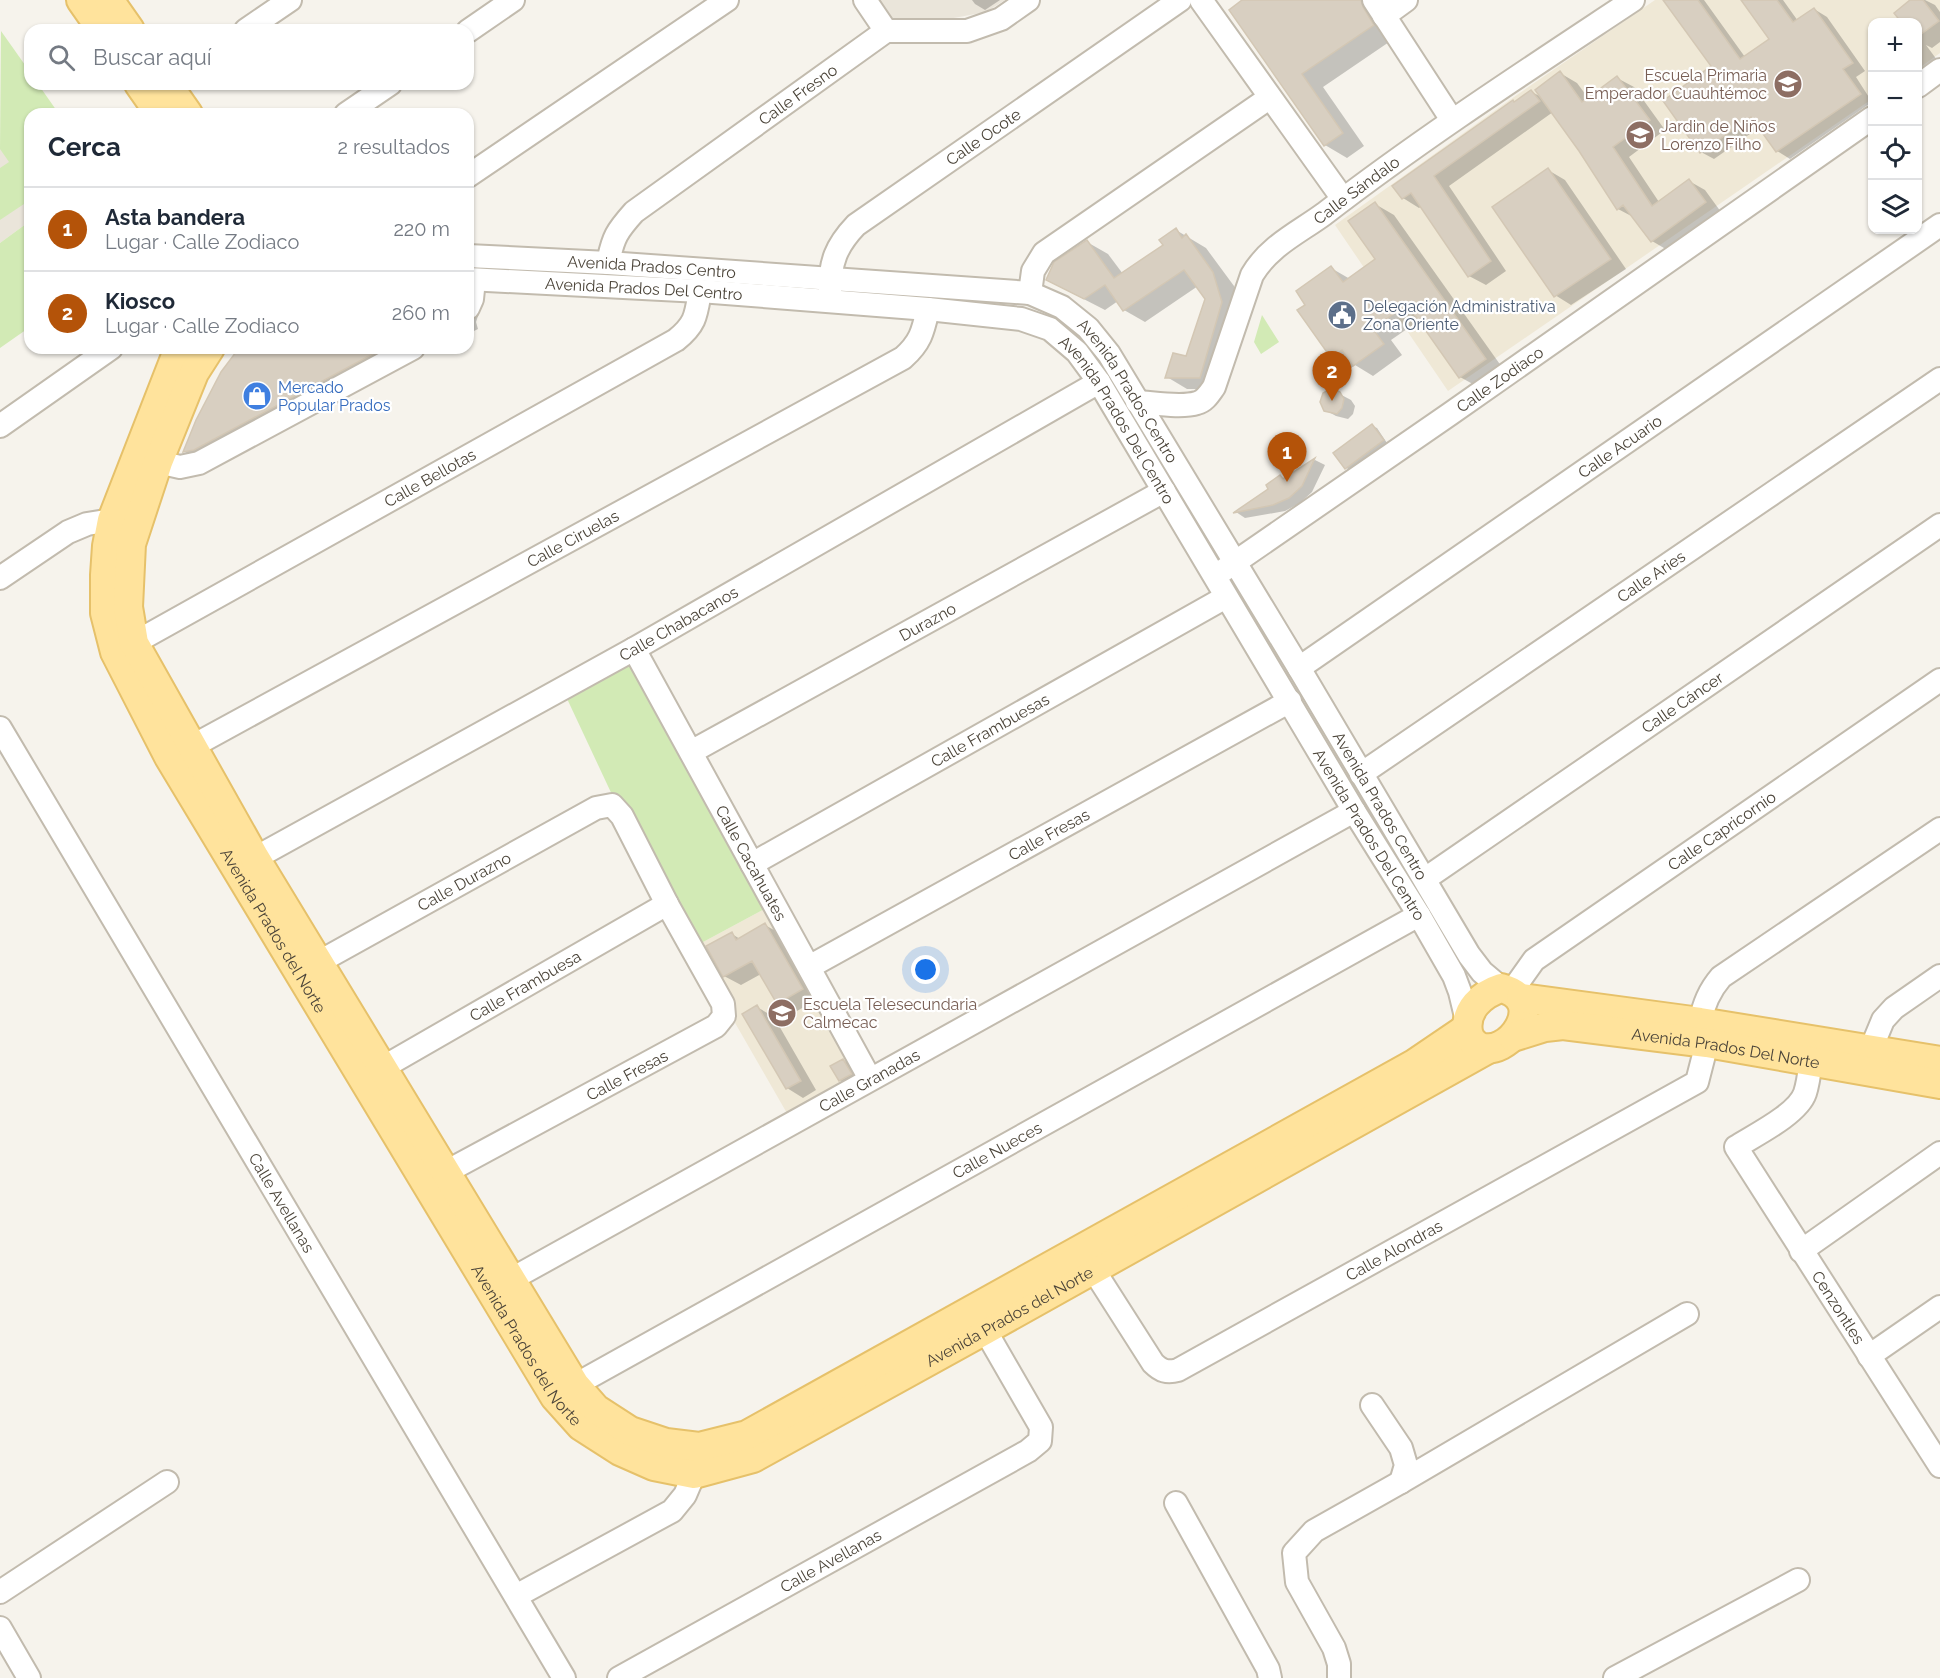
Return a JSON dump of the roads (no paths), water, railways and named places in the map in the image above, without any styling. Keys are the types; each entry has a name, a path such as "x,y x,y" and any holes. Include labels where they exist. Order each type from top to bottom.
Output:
{"main road":[{"path":"81,0 98,24"},
{"path":"109,0 126,24"},
{"path":"143,90 156,108"},
{"path":"171,90 184,108"},
{"name":"Avenida Prados del Norte","path":"198,354 182,362 112,520 107,546 128,607 134,643 255,858 319,962 341,1020 382,1068 575,1385 596,1409 630,1431 666,1443 699,1447 750,1447 1036,1287 1413,1064 1467,1024"},
{"name":"Avenida Prados del Norte","path":"182,362 158,462 105,613 116,652 169,757 341,1020 555,1397 581,1426 620,1451 654,1466 694,1474 986,1330 1036,1287 1093,1269 1500,1043"},
{"path":"1511,993 1523,1008 1520,1028 1500,1043 1480,1047 1468,1036 1467,1024 1475,1005 1483,997 1511,993"},
{"name":"Avenida Prados Del Norte","path":"1511,993 1704,1033 1812,1051 1940,1083"},
{"name":"Avenida Prados Del Norte","path":"1500,1043 1545,1027 1563,1025 1704,1033"},
{"name":"Avenida Prados Del Norte","path":"1812,1051 1871,1049 1940,1061"}],"street":[{"path":"255,24 290,0"},
{"path":"474,27 513,0"},
{"path":"474,172 727,0"},
{"path":"865,0 886,31 967,31 1001,19 1028,0"},
{"name":"Calle Ocote","path":"830,301 830,278 834,256 843,239 856,225 1180,0"},
{"path":"1201,0 1343,199"},
{"path":"1406,0 1379,8 1452,120"},
{"name":"Calle Sándalo","path":"1137,402 1186,405 1198,403 1208,397 1214,387 1252,275 1260,261 1452,120 1633,0"},
{"name":"Calle Fresno","path":"608,262 612,242 622,225 634,212 886,31"},
{"path":"1922,83 1940,70"},
{"path":"355,108 381,90"},
{"path":"1030,293 1033,271 1044,253 1269,98"},
{"name":"Calle Zodiaco","path":"1215,576 1868,121"},
{"name":"Calle Acuario","path":"1299,668 1940,225"},
{"name":"Avenida Prados Centro","path":"474,256 608,262 1030,293 1062,307 1088,328 1109,354 1469,955 1482,972 1511,993"},
{"name":"Avenida Prados Del Centro","path":"474,280 700,291 928,309 1021,319 1050,329 1077,352 1100,382 1226,597 1454,976 1467,1024"},
{"name":"Calle Bellotas","path":"134,643 676,340 689,330 696,315 700,291"},
{"name":"Calle Ciruelas","path":"191,747 903,358 920,339 928,309"},
{"path":"0,426 102,354"},
{"path":"158,462 180,467 199,463 402,354"},
{"name":"Calle Aries","path":"1361,774 1940,379"},
{"name":"Calle Chabacanos","path":"255,858 634,648 1100,382"},
{"name":"Durazno","path":"691,752 1164,491"},
{"path":"0,578 68,532 87,524 112,520"},
{"name":"Calle Cáncer","path":"1425,879 1940,525"},
{"name":"Calle Frambuesas","path":"752,864 1226,597"},
{"name":"Calle Cacahuates","path":"634,648 870,1078"},
{"name":"Calle Capricornio","path":"1511,993 1534,960 1940,680"},
{"name":"Calle Fresas","path":"809,967 1290,701"},
{"name":"Calle Avellanas","path":"0,728 564,1678"},
{"name":"Calle Fresas","path":"446,1172 716,1026 724,1016 723,1004 667,904 622,816 612,805"},
{"name":"Calle Durazno","path":"319,962 596,807 612,805"},
{"name":"Calle Granadas","path":"510,1280 1354,811"},
{"name":"Calle Alondras","path":"1093,1269 1153,1363 1160,1370 1169,1372 1178,1370 1697,1082 1704,1033 1704,1005 1711,988 1721,977 1940,830"},
{"name":"Calle Frambuesa","path":"382,1068 667,904"},
{"name":"Calle Nueces","path":"575,1385 1419,915"},
{"path":"1871,1049 1883,1020 1894,1008 1940,976"},
{"name":"Cenzontles","path":"1812,1051 1805,1093 1800,1103 1791,1112 1736,1147 1938,1461"},
{"path":"1801,1251 1940,1153"},
{"path":"1869,1356 1940,1307"},
{"path":"1339,1678 1339,1664 1334,1648 1297,1582 1294,1553 1314,1531 1687,1314"},
{"name":"Calle Avellanas","path":"619,1678 1028,1451 1040,1441 1041,1426 986,1330"},
{"path":"1372,1405 1401,1448 1406,1465 1401,1482"},
{"path":"516,1596 672,1510 685,1495 694,1474"},
{"path":"0,1592 167,1482"},
{"path":"1176,1503 1268,1669 1270,1678"},
{"path":"1615,1678 1798,1580"},
{"path":"0,1628 29,1678"}],"place":[{"name":"Escuela Primaria Emperador Cuauhtémoc","path":"1788,84"},
{"name":"Jardin de Niños Lorenzo Filho","path":"1640,135"},
{"name":"Delegación Administrativa Zona Oriente","path":"1342,315"},
{"name":"Mercado Popular Prados","path":"257,396"},
{"name":"Kiosco","path":"1332,401"},
{"name":"Asta bandera","path":"1287,482"},
{"name":"Escuela Telesecundaria Calmecac","path":"782,1013"}]}
